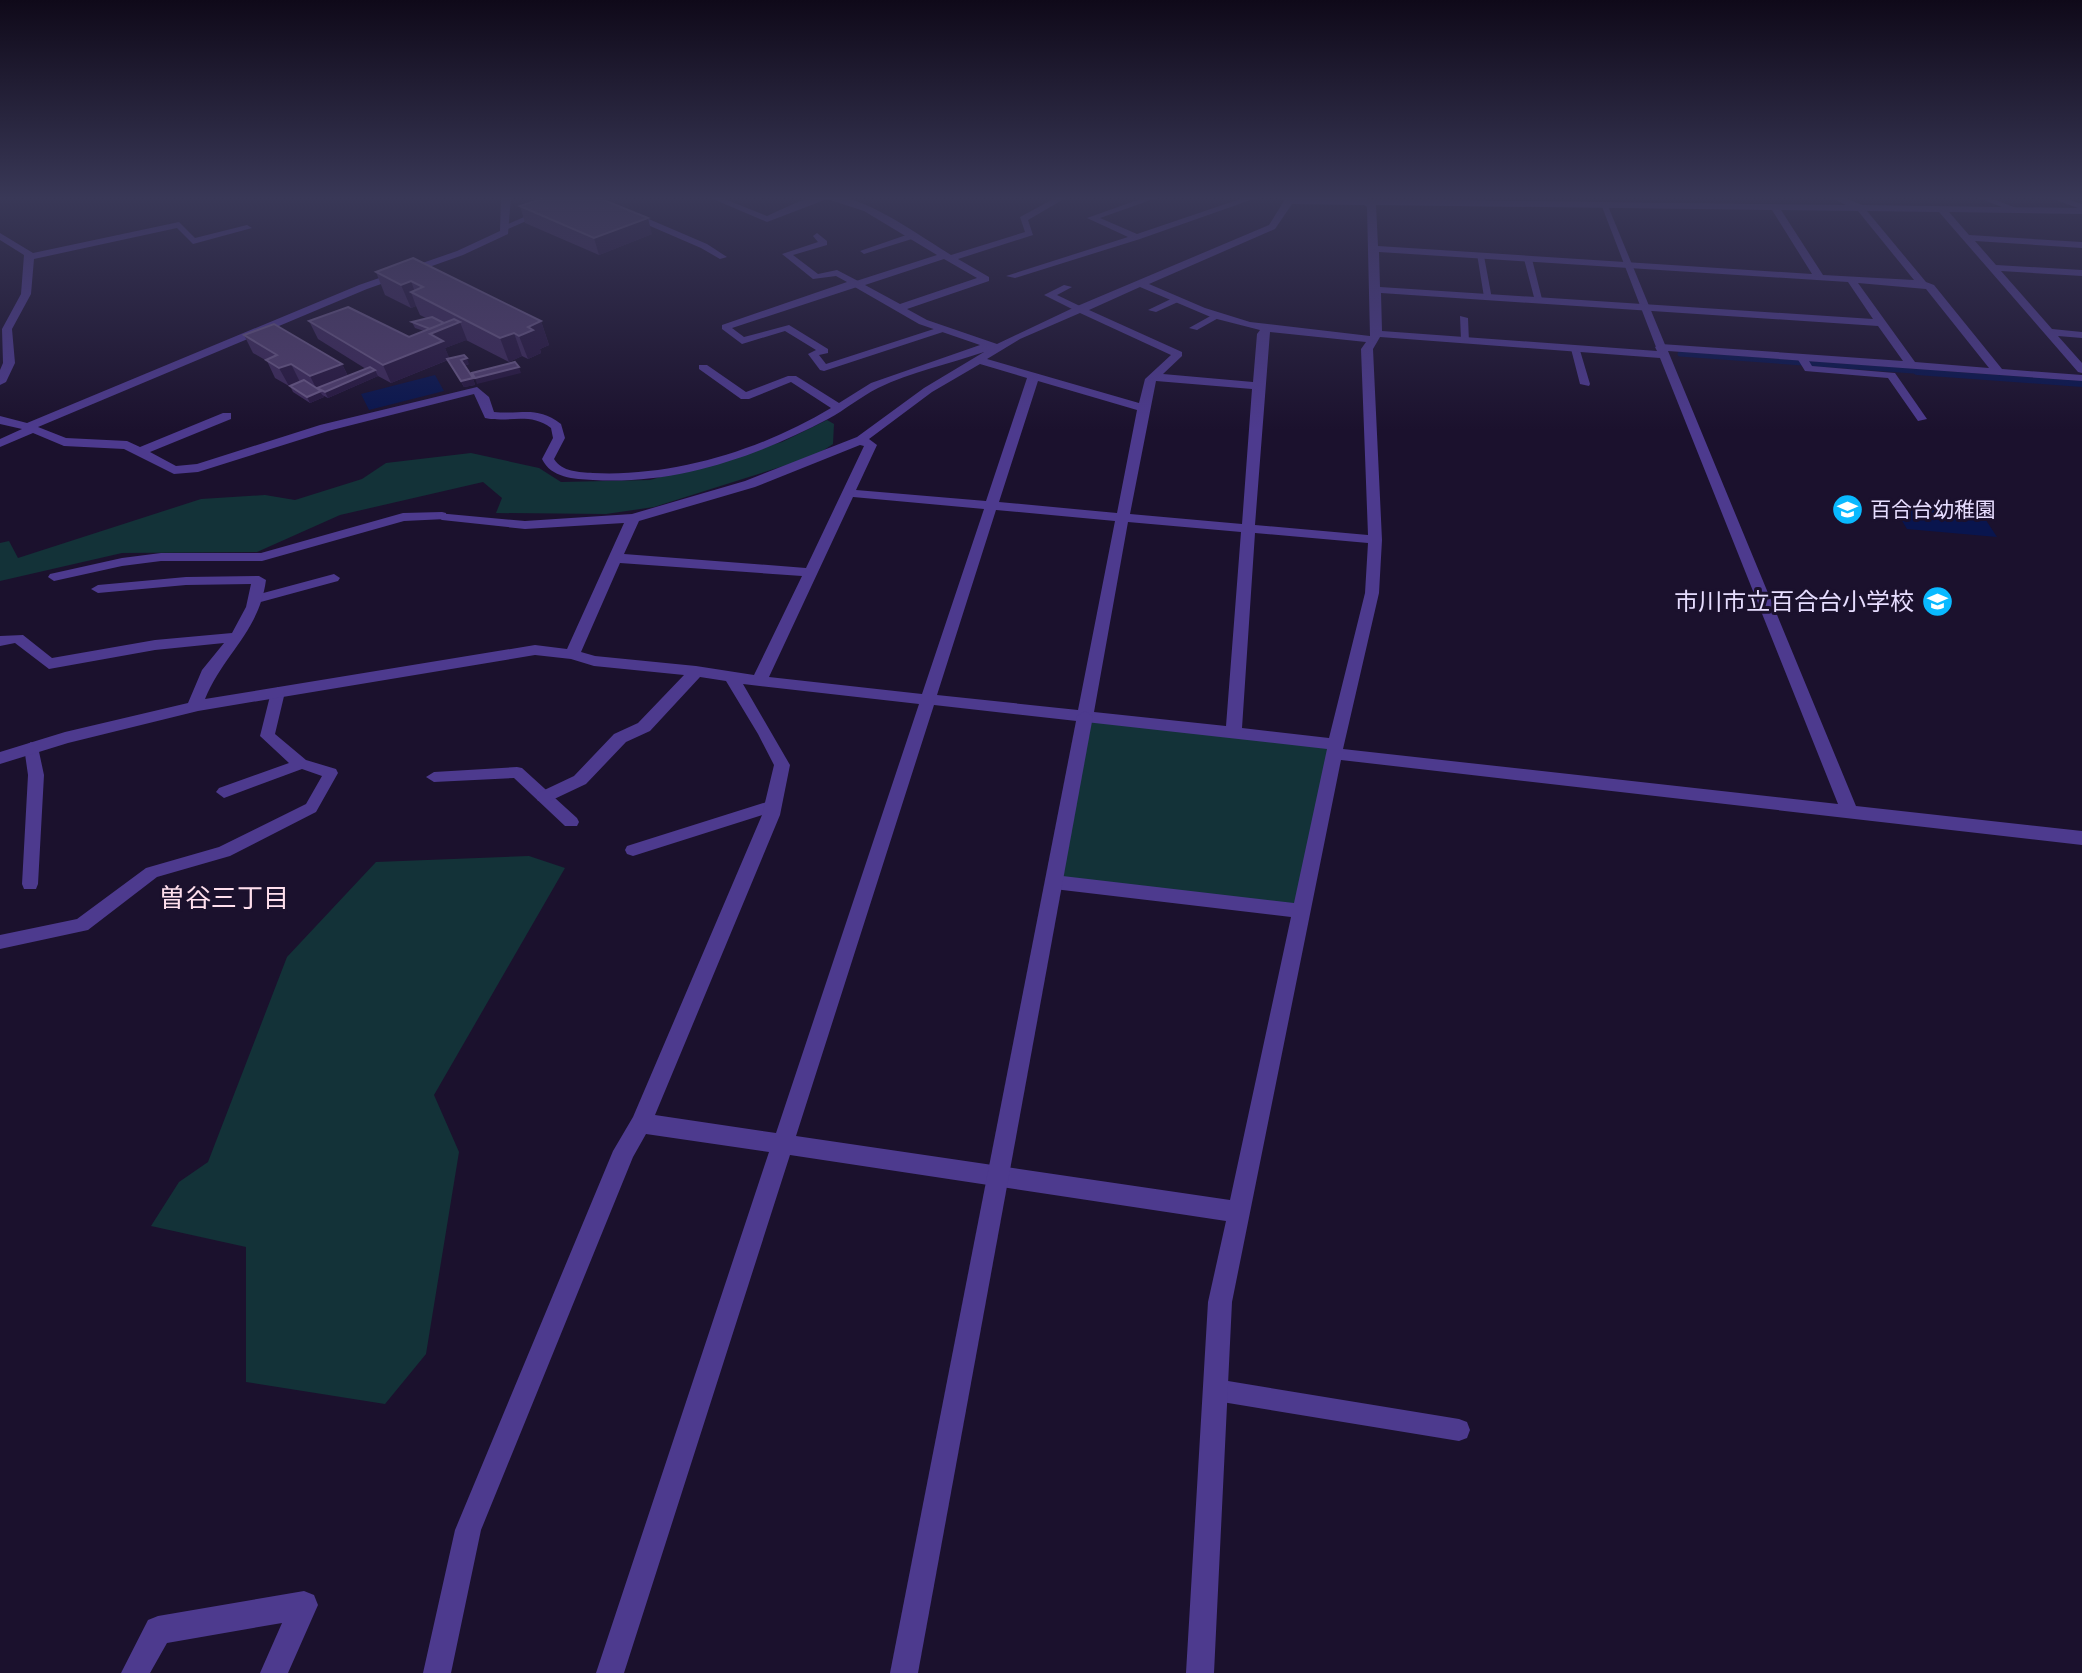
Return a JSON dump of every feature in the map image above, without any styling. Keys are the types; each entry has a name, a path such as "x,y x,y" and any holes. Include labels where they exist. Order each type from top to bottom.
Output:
{"street":[{"path":"0,382 9,363 7,329 26,294 28,274"},
{"path":"0,443 29,428 363,287 400,274"},
{"path":"856,284 889,274"},
{"path":"899,308 985,279 977,274"},
{"path":"1010,276 1016,274"},
{"path":"0,420 64,442 118,443 174,470 198,468 324,428 477,390 483,397 489,415 533,412 557,426 559,438 548,459 552,467 559,471 598,478 625,478 692,466 760,446 839,408 874,386 996,347 1160,274"},
{"path":"1200,1673 1220,1302 1336,749 1372,593 1375,540 1367,349 1375,337 1374,274"},
{"path":"1762,274 1922,284 1930,287 1998,371"},
{"path":"1817,274 1820,278"},
{"path":"1915,274 1922,284"},
{"path":"1998,274 2082,370"},
{"path":"1852,280 1912,365"},
{"path":"1139,283 1217,316 1267,328 1375,337 1912,365 2082,377"},
{"path":"856,284 923,322 996,347"},
{"path":"1375,290 1882,323"},
{"path":"904,1673 1143,408 1153,377 1178,354 1079,309"},
{"path":"1234,732 1262,334 1267,328"},
{"path":"2049,332 2082,335"},
{"path":"442,516 525,526 633,518 750,484 861,440 928,390 996,347"},
{"path":"1663,351 1850,812"},
{"path":"979,360 1033,378 1143,408"},
{"path":"703,367 745,397 792,378 839,408"},
{"path":"1153,377 1259,386"},
{"path":"610,1673 1033,378"},
{"path":"139,452 227,416"},
{"path":"759,681 850,494 871,444 861,440"},
{"path":"850,494 1375,540"},
{"path":"572,654 633,518"},
{"path":"615,558 812,573"},
{"path":"98,589 186,581 259,580 257,599 250,621 211,668 194,706"},
{"path":"0,641 18,638 49,664 155,645 236,638"},
{"path":"0,758 133,718 535,650 572,654 594,661 1234,732 1336,749 2082,838"},
{"path":"544,797 580,780 620,738 643,727 696,671"},
{"path":"437,1673 468,1530 624,1151 641,1123 773,806 782,765 766,733 731,677"},
{"path":"1054,882 1303,911"},
{"path":"641,1123 1239,1212"},
{"path":"135,1673 158,1630 304,1605 274,1673"}],"lane":[{"path":"812,274 816,277 831,274"},
{"path":"839,274 856,284"},
{"path":"1484,274 1489,297"},
{"path":"1532,274 1540,301"},
{"path":"1631,274 1663,351"},
{"path":"856,284 725,327 742,341 786,327 824,351 813,354 824,368 943,329"},
{"path":"1067,287 1049,295 1079,309"},
{"path":"1153,310 1175,300"},
{"path":"1194,328 1217,316"},
{"path":"1463,318 1466,340"},
{"path":"1574,348 1585,384"},
{"path":"1804,361 1809,369 1891,375 1922,419"},
{"path":"54,577 161,556 262,557 403,517 442,516"},
{"path":"257,599 334,578"},
{"path":"0,942 82,925 152,872 224,852 311,808 331,773 301,764 267,736 278,692"},
{"path":"30,884 36,775 31,747"},
{"path":"224,792 301,764"},
{"path":"434,777 517,772 571,822"},
{"path":"633,850 773,806"},
{"path":"1216,1390 1459,1430"}],"green space":[{"path":"827,420 834,424 833,444 815,456 654,507 606,514 496,513 502,498 483,482 340,515 257,552 122,553 0,581 0,543 9,541 18,558 201,499 265,495 295,500 362,479 386,463 471,453 539,468 561,482 650,480 782,442"},
{"path":"1085,716 1336,744 1303,911 1054,882"},
{"path":"529,856 565,868 434,1095 459,1152 426,1354 385,1404 246,1382 246,1247 151,1226 179,1182 208,1162 287,957 376,862"}],"shaded area":[{"path":"435,375 444,391 369,410 361,394"},
{"path":"1892,504 1980,511 1997,537 1907,529"}],"building":[{"path":"380,274 446,274 541,321 528,327 533,330 519,336 514,333 500,338 411,292 423,287 411,281 401,285"},
{"path":"348,307 409,337 454,319 460,322 430,334 443,341 383,365 309,321"},
{"path":"432,317 444,323 430,329 412,322"},
{"path":"274,324 342,364 310,376 291,364 279,368 266,360 277,355 244,335"},
{"path":"464,355 467,358 461,360 473,378 461,381 447,359"},
{"path":"515,362 519,367 475,378 472,373"},
{"path":"370,367 375,370 325,392 317,388"},
{"path":"304,380 321,391 307,397 290,386"}],"waterway":[{"path":"1680,354 1941,373"},
{"path":"1917,372 2082,384"}],"place":[{"name":"百合台幼稚園","path":"1847,509"},
{"name":"市川市立百合台小学校","path":"1937,602"}],"district":[{"name":"曽谷三丁目","path":"224,898"}]}
